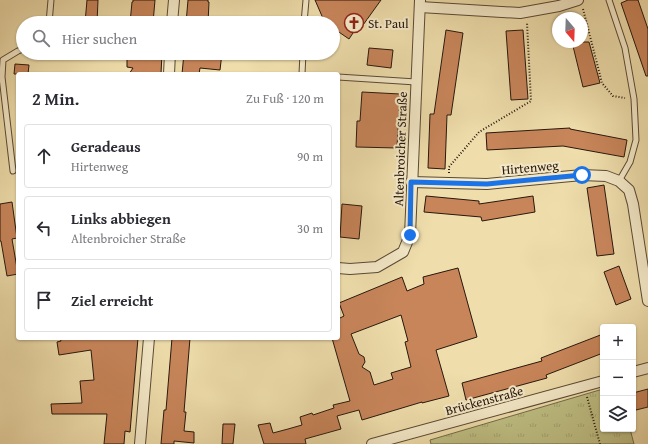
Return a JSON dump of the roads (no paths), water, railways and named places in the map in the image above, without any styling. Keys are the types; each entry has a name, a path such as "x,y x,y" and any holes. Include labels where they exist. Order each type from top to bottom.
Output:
{"street":[{"path":"173,16 174,0"},
{"path":"420,4 520,13 580,4"},
{"name":"Altenbroicher Straße","path":"340,268 377,267 403,252 410,235 411,182 420,4"},
{"path":"169,72 170,60"},
{"name":"Hirtenweg","path":"411,182 487,184 582,175 606,176 619,181"},
{"path":"619,181 629,190 634,204 648,301"},
{"path":"140,444 149,340"},
{"path":"636,371 648,368"},
{"name":"Brückenstraße","path":"372,444 600,382"}],"lane":[{"path":"50,16 51,0"},
{"path":"305,16 306,0"},
{"path":"609,0 625,48 634,99 636,140 630,162 619,181"},
{"path":"13,171 2,77 3,60 16,51"},
{"path":"302,72 303,60"},
{"path":"340,76 416,82"}],"place":[{"name":"St. Paul","path":"354,23"}]}
